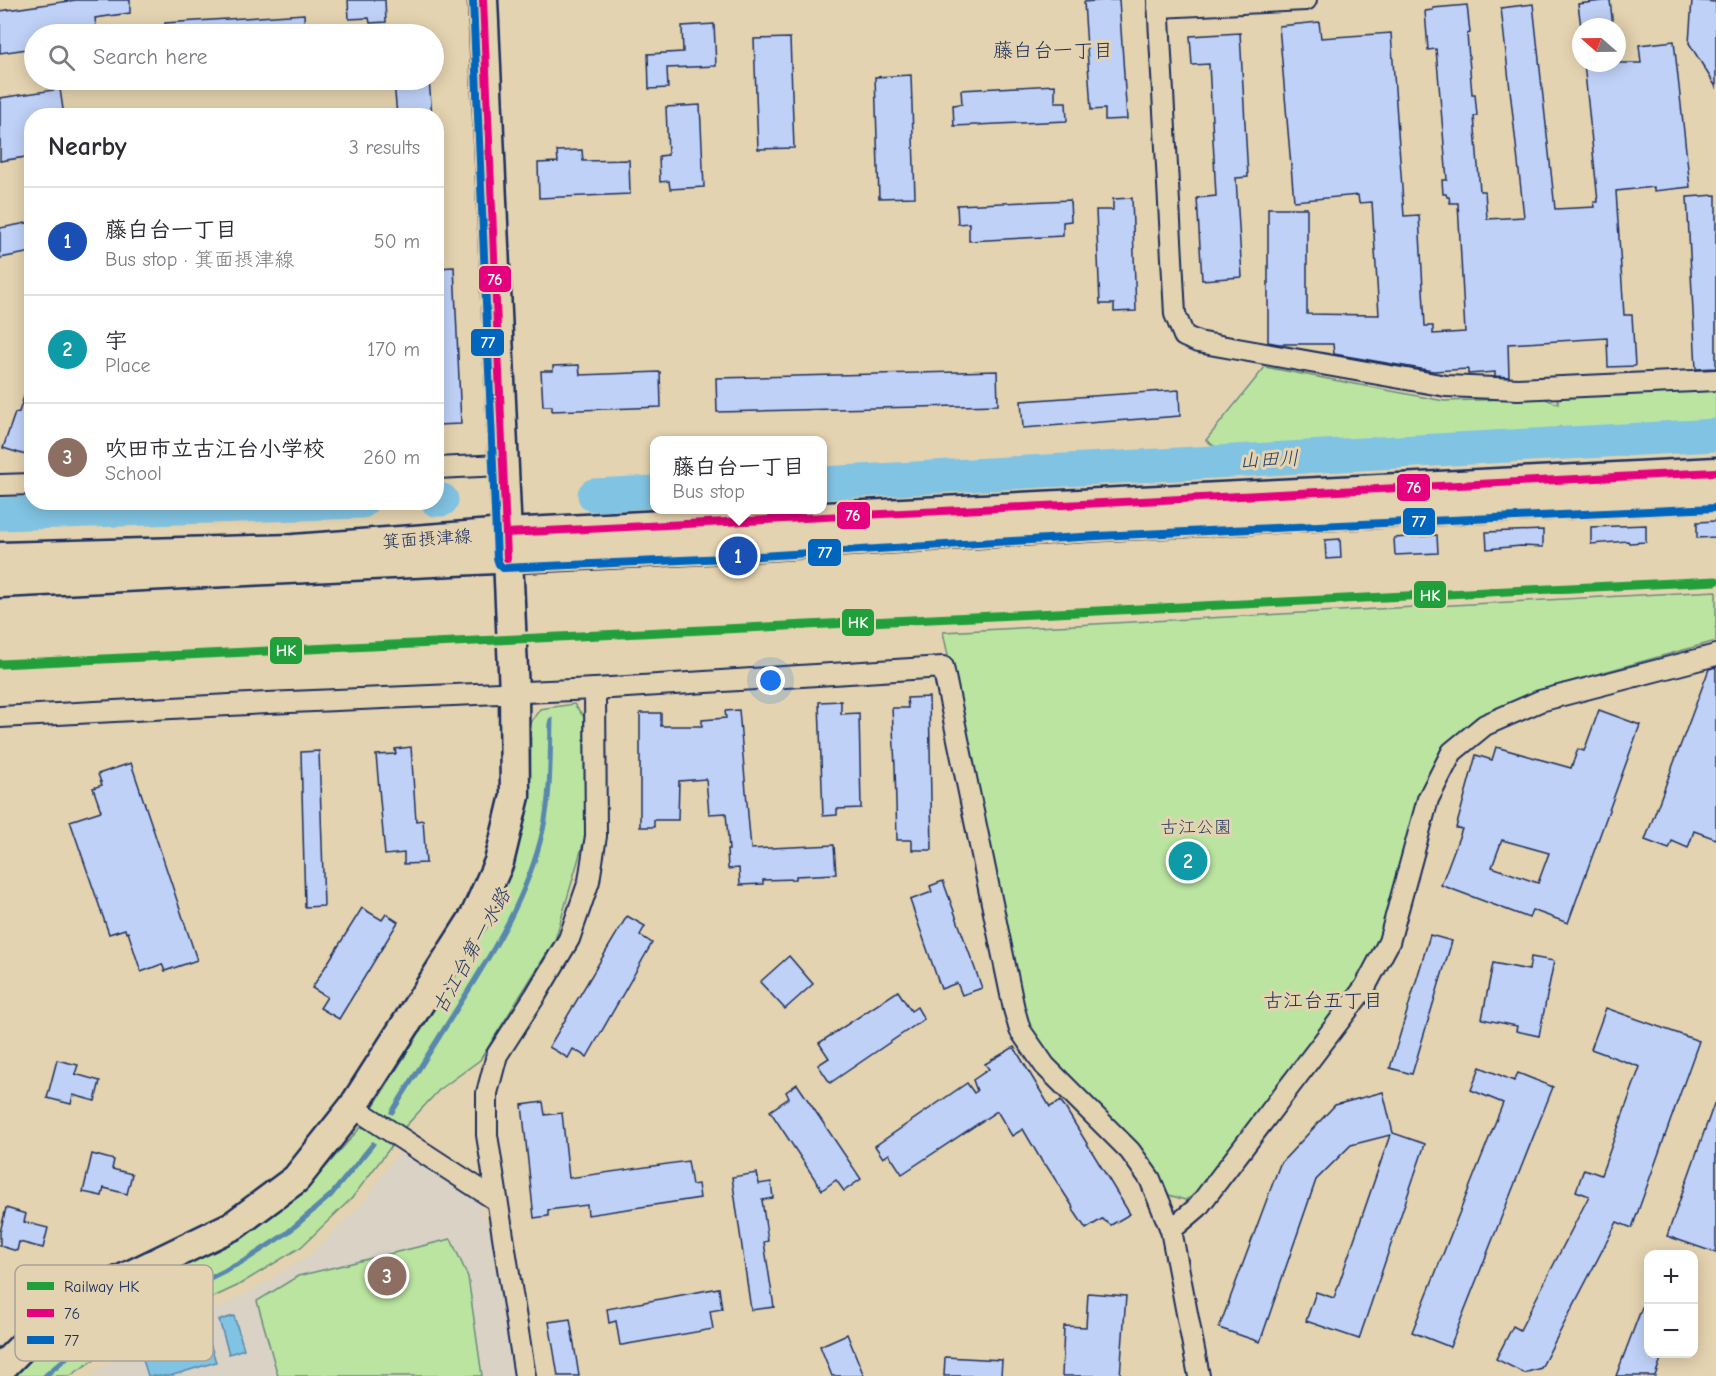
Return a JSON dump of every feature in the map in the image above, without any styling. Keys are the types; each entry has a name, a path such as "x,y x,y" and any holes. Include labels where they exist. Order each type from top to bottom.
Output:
{"main road":[{"path":"151,1265 234,1225 296,1179 353,1107 475,916 499,862 515,795 514,692 502,465 483,0"},
{"name":"箕面摂津線","path":"0,583 507,545 1716,472"},
{"name":"箕面摂津線","path":"0,557 507,545 725,548 1097,526 1716,497"},
{"path":"0,1369 15,1354"}],"street":[{"path":"1306,0 1158,3 1175,314 1184,336 1198,342 1446,386 1518,389 1716,380"},
{"path":"444,468 502,465"},
{"path":"0,485 24,484"},
{"path":"1171,1230 1198,1207 1365,987 1389,942 1428,799 1452,752 1485,725 1540,701 1716,655"},
{"path":"0,717 595,689 943,667 1020,1030 1045,1066 1130,1151 1150,1179 1171,1230 1199,1376"},
{"path":"525,1376 487,1135 487,1094 496,1055 535,996 568,939 589,881 596,836 595,689"},
{"path":"353,1107 496,1200"}],"shaded area":[{"path":"401,1149 478,1202 493,1236 516,1376 90,1376 111,1361 213,1361 213,1309 243,1295 307,1257 360,1206"}],"green space":[{"path":"1265,367 1444,401 1543,398 1558,404 1558,397 1716,389 1716,423 1561,433 1560,427 1540,434 1217,448 1206,440"},
{"name":"古江公園","path":"1716,591 1716,641 1539,690 1477,717 1442,747 1418,796 1380,939 1357,983 1203,1191 1185,1200 1169,1195 1156,1173 1052,1060 1030,1030 1023,1008 943,632"},
{"path":"574,704 584,717 585,837 555,940 480,1060 439,1090 403,1129 375,1114 373,1107 489,922 512,866 530,795 531,722 540,709"},
{"path":"368,1127 393,1144 352,1198 301,1247 237,1286 213,1297 213,1265 186,1265 240,1238 302,1194 360,1128"},
{"path":"451,1239 468,1277 482,1376 278,1376 257,1301 298,1276"},
{"path":"30,1361 92,1361 70,1376 16,1376"}],"water":[{"path":"234,1316 244,1349 229,1354 219,1320"},
{"path":"213,1353 216,1362 170,1376 148,1376 143,1361 213,1361"}],"building":[{"path":"76,0 130,0 130,13 95,18 96,24 24,24 24,49 0,53 0,11"},
{"path":"348,0 385,0 386,22 370,23 369,18 349,19"},
{"path":"1119,0 1127,119 1105,120 1105,109 1091,110 1084,2"},
{"path":"1610,0 1612,18 1580,18 1578,4"},
{"path":"1692,0 1716,2 1716,87 1689,43"},
{"path":"1533,4 1555,209 1595,207 1594,202 1598,202 1585,72 1626,72 1626,63 1641,63 1639,45 1674,41 1690,187 1654,191 1654,187 1616,191 1624,315 1632,315 1635,366 1608,367 1607,338 1508,344 1509,377 1495,376 1495,372 1468,374 1468,369 1433,371 1334,354 1333,344 1268,342 1268,208 1307,208 1307,314 1379,315 1372,202 1359,203 1358,195 1294,201 1279,26 1319,22 1321,38 1391,33 1404,216 1419,215 1425,326 1433,326 1433,334 1465,332 1458,203 1450,203 1449,197 1443,194 1442,180 1447,180 1436,49 1428,50 1425,11 1433,10 1433,8 1467,5 1472,94 1475,94 1477,116 1474,116 1480,191 1485,191 1487,219 1524,217 1501,8"},
{"path":"304,14 305,24 165,24"},
{"path":"714,24 716,66 667,68 668,88 649,89 648,54 683,52 682,26"},
{"path":"1240,33 1248,177 1236,178 1242,277 1202,280 1197,198 1216,196 1209,64 1192,65 1190,36"},
{"path":"790,38 794,148 758,149 754,39"},
{"path":"911,75 915,197 879,198 875,77"},
{"path":"1055,85 1055,102 1066,102 1067,121 954,126 953,105 962,104 961,90"},
{"path":"60,90 63,108 24,108 24,157 0,161 0,98"},
{"path":"395,90 430,90 431,108 396,108"},
{"path":"700,105 704,187 670,189 669,181 660,182 659,156 668,155 666,107"},
{"path":"582,150 583,161 629,160 630,194 539,198 538,163 558,162 557,151"},
{"path":"1716,195 1716,368 1696,369 1687,197"},
{"path":"1132,198 1136,311 1114,312 1114,304 1100,304 1096,210 1113,210 1113,199"},
{"path":"1070,200 1071,221 1063,222 1063,236 969,241 969,223 958,224 957,205"},
{"path":"24,224 24,254 0,258 0,228"},
{"path":"454,267 461,424 444,425 444,268"},
{"path":"579,365 580,375 660,372 661,407 552,411 552,406 543,406 541,371 553,371 553,366"},
{"path":"997,371 998,405 717,412 716,378"},
{"path":"1179,390 1180,416 1023,428 1021,401"},
{"path":"24,396 24,455 3,448 15,413 19,412"},
{"path":"1716,521 1716,537 1697,538 1697,522"},
{"path":"1646,525 1646,542 1591,544 1591,527"},
{"path":"1543,530 1543,547 1487,549 1486,532"},
{"path":"1437,535 1438,553 1395,555 1394,538"},
{"path":"1340,539 1341,558 1326,559 1325,540"},
{"path":"1716,667 1716,839 1694,831 1688,848 1672,841 1669,849 1645,840 1709,669"},
{"path":"929,697 932,850 912,850 912,840 897,840 892,708 908,708 907,698"},
{"path":"841,701 841,714 859,713 861,808 837,809 837,815 823,816 819,702"},
{"path":"739,710 751,849 834,845 836,874 796,876 796,879 763,880 763,884 740,885 739,868 728,869 726,813 709,814 706,779 679,781 678,820 654,820 654,827 640,827 640,713 661,713 661,726 702,726 702,720 726,718 725,711"},
{"path":"1599,710 1640,725 1568,923 1532,910 1529,918 1441,885 1462,829 1456,828 1476,755 1492,760 1496,747 1571,768 1578,749 1584,751","holes":["1502,840 1549,853 1538,883 1492,867"]},
{"path":"411,747 416,821 423,820 426,863 404,864 404,853 385,855 376,755 396,754 395,749"},
{"path":"319,751 324,906 305,907 301,752"},
{"path":"131,763 197,960 165,971 162,964 141,972 128,932 126,933 125,929 109,934 70,821 101,811 93,788 102,785 98,774"},
{"path":"943,881 982,988 962,995 957,983 941,989 910,900 932,892 930,886"},
{"path":"362,908 382,920 386,914 398,922 339,1019 320,1008 327,997 312,988"},
{"path":"627,916 645,926 640,935 652,943 587,1057 573,1049 568,1058 549,1047"},
{"path":"1430,935 1452,941 1412,1074 1390,1068"},
{"path":"789,956 813,984 785,1009 760,982"},
{"path":"1531,957 1554,961 1539,1036 1516,1031 1517,1026 1482,1019 1493,963 1529,970"},
{"path":"898,991 911,1011 917,1007 924,1019 830,1083 818,1065 829,1058 819,1043"},
{"path":"1606,1008 1699,1041 1632,1228 1617,1222 1541,1368 1524,1373 1496,1359 1513,1326 1520,1330 1589,1196 1576,1191 1584,1169 1601,1175 1640,1067 1591,1049"},
{"path":"1014,1047 1050,1107 1061,1101 1130,1214 1111,1225 1102,1219 1086,1229 1023,1129 1012,1136 997,1111 902,1174 889,1154 883,1158 875,1146 967,1083 974,1093 977,1091 973,1080 989,1069 985,1064"},
{"path":"57,1060 78,1065 75,1074 100,1081 95,1101 73,1095 71,1104 47,1098"},
{"path":"1480,1067 1514,1081 1518,1073 1553,1087 1450,1347 1412,1332 1503,1103 1471,1090"},
{"path":"797,1084 861,1179 844,1191 836,1180 822,1190 770,1111 789,1098 786,1092"},
{"path":"1383,1092 1393,1133 1425,1144 1359,1339 1306,1321 1316,1292 1334,1298 1390,1135 1351,1145 1316,1180 1260,1342 1219,1328 1280,1164 1335,1105"},
{"path":"543,1102 545,1115 562,1113 569,1178 688,1161 692,1185 698,1184 700,1198 588,1215 587,1205 548,1210 548,1216 534,1218 522,1105"},
{"path":"1714,1104 1716,1104 1716,1253 1667,1236"},
{"path":"92,1154 114,1160 112,1169 132,1174 127,1194 104,1188 102,1196 83,1192"},
{"path":"757,1173 759,1184 771,1182 773,1198 762,1200 768,1241 764,1242 774,1307 751,1310 732,1177"},
{"path":"6,1208 26,1214 24,1222 48,1228 43,1248 19,1242 17,1251 0,1246 0,1232"},
{"path":"719,1288 722,1309 710,1311 713,1329 620,1345 616,1321 609,1323 607,1309"},
{"path":"1088,1293 1126,1296 1120,1376 1062,1376 1064,1326 1086,1327"},
{"path":"1644,1302 1644,1358 1661,1358 1655,1376 1616,1376"},
{"path":"570,1319 579,1376 558,1376 549,1322"},
{"path":"847,1334 864,1376 832,1376 820,1346"},
{"path":"945,1357 1002,1360 1001,1376 944,1376"}],"waterway":[{"name":"山田川","path":"827,483 1716,435"},
{"name":"山田川","path":"594,495 650,492"},
{"name":"山田川","path":"0,514 121,510"},
{"name":"古江台第一水路","path":"392,1112 497,943 519,900 537,854 546,816 550,775 551,720"},
{"name":"古江台第一水路","path":"213,1277 246,1260 287,1233 331,1195 373,1144"},
{"name":"古江台第一水路","path":"45,1376 62,1361"}],"rail line":[{"name":"HK","path":"0,664 1716,581"}],"transit line":[{"name":"77","path":"473,0 497,558 503,568 726,558 1098,536 1716,508"},
{"name":"76","path":"483,0 507,558"},
{"name":"76","path":"506,533 1716,472"}],"place":[{"name":"藤白台一丁目","path":"738,556"},
{"name":"宇","path":"1188,861"},
{"name":"吹田市立古江台小学校","path":"387,1276"}],"district":[{"name":"藤白台一丁目","path":"1053,50"},
{"name":"古江台五丁目","path":"1323,1000"}]}
